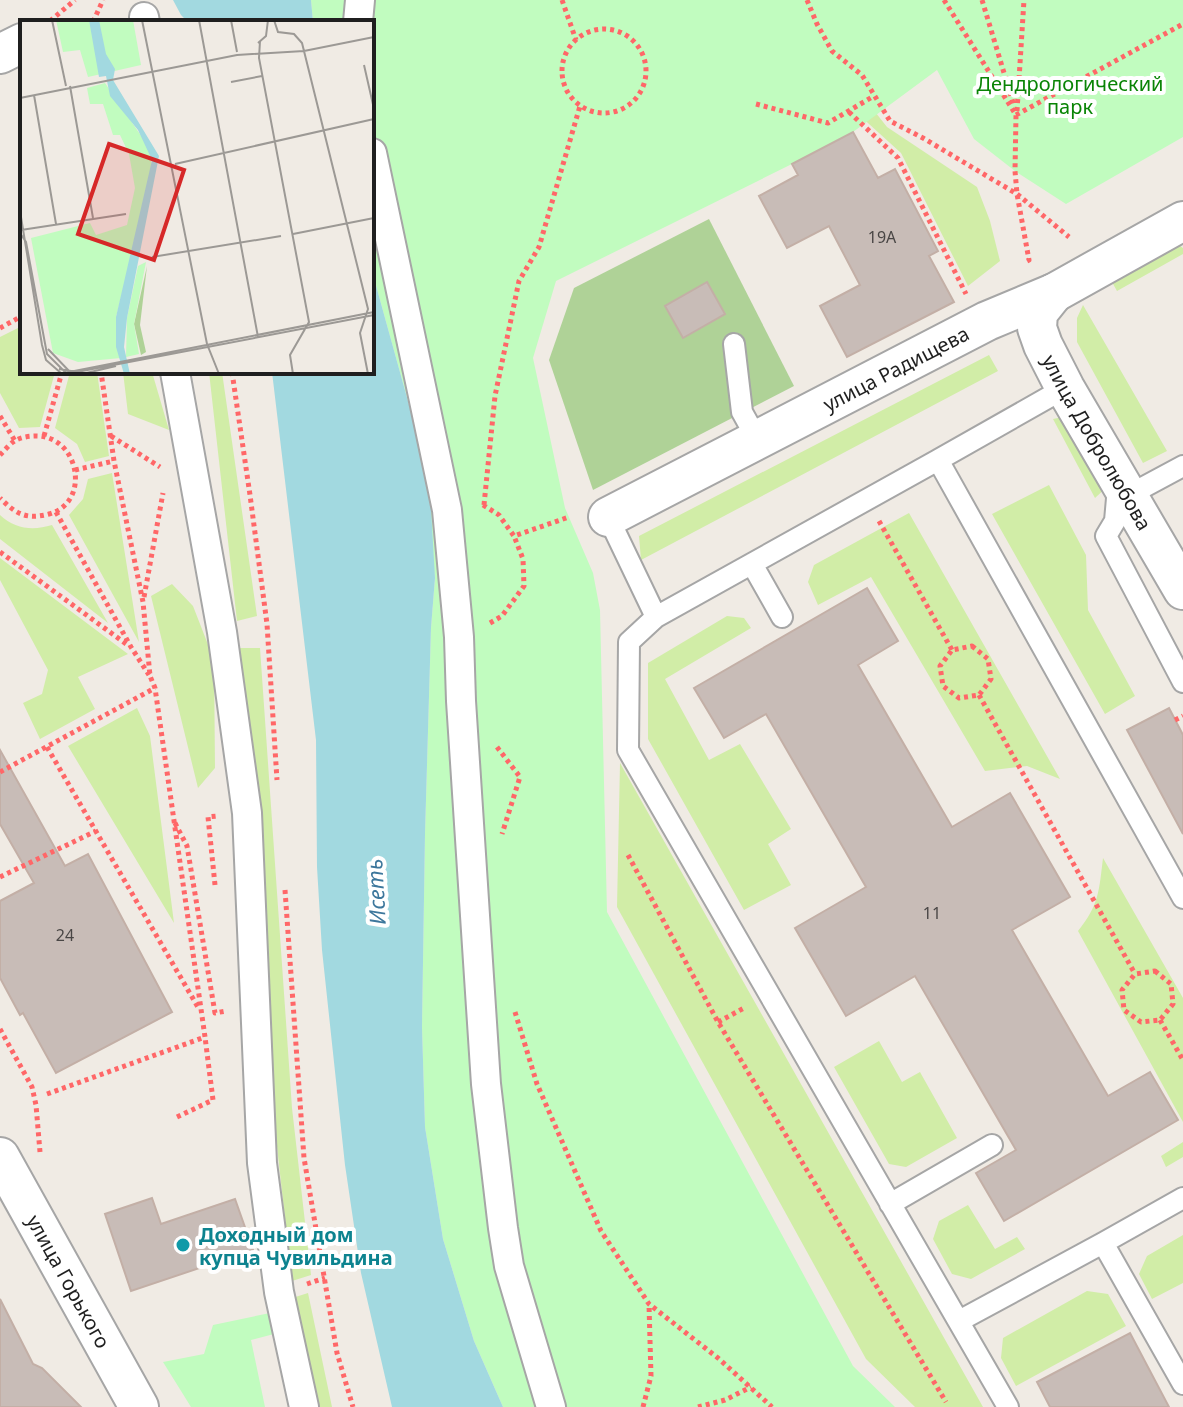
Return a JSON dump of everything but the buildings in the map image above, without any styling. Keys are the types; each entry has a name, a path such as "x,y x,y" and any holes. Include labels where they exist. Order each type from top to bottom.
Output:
{"street":[{"path":"358,20 360,0"},
{"path":"0,54 20,44"},
{"path":"374,163 447,510 459,637 486,1084 501,1214 509,1266 551,1407"},
{"name":"улица Радищева","path":"608,517 987,321 1054,293 1183,221"},
{"name":"улица Добролюбова","path":"1054,293 1038,313 1037,328 1043,345 1183,590"},
{"path":"175,374 222,632 247,813 262,1163 279,1292 304,1407"},
{"name":"улица Горького","path":"0,1157 139,1407"}],"lane":[{"path":"734,344 742,412 757,439"},
{"path":"1008,1407 628,750 629,642 656,617 1065,388"},
{"path":"938,460 1183,898"},
{"path":"1183,466 1124,487 1115,521 1106,536 1183,682"},
{"path":"608,517 656,617"},
{"path":"752,564 782,617"},
{"path":"890,1204 992,1145"},
{"path":"959,1321 1183,1198"},
{"path":"1103,1243 1183,1384"}],"path":[{"path":"51,20 75,0"},
{"path":"94,20 103,0"},
{"path":"562,0 576,40"},
{"path":"807,0 832,51 862,75 890,121 1017,194 1069,237"},
{"path":"944,0 1016,115"},
{"path":"982,0 1016,115"},
{"path":"1017,267 1029,260 1015,171 1024,0"},
{"path":"1016,115 1183,24"},
{"path":"601,29 616,30 635,42 647,65 641,94 620,111 604,114 580,106 565,88 562,74 563,61 569,48 588,32 601,29"},
{"path":"756,104 828,123 874,96"},
{"path":"484,505 495,396 519,281 539,247 580,106"},
{"path":"849,112 898,158 970,302"},
{"path":"0,328 20,317"},
{"path":"44,436 61,374"},
{"path":"101,374 114,461 143,602 150,676"},
{"path":"232,374 267,624 278,781"},
{"path":"0,416 15,441"},
{"path":"0,455 15,441 29,436 44,436 62,445 74,460 77,480 70,499 56,512 35,518 14,512 0,498"},
{"path":"110,436 167,472"},
{"path":"75,470 114,461"},
{"path":"143,602 165,487"},
{"path":"866,500 952,650"},
{"path":"447,510 466,504 484,505 499,515 514,536 523,559 524,586 502,616 459,637"},
{"path":"56,512 155,688 213,1100 177,1117"},
{"path":"514,536 569,517"},
{"path":"0,552 131,647"},
{"path":"972,646 988,659 991,679 979,695 959,698 943,686 940,666 952,650 972,646"},
{"path":"0,772 155,688"},
{"path":"979,695 1135,974"},
{"path":"1175,720 1183,716"},
{"path":"495,745 520,777 502,834"},
{"path":"47,747 200,1011"},
{"path":"208,817 216,891"},
{"path":"173,818 187,846 215,1013 229,1011"},
{"path":"0,877 96,831"},
{"path":"628,855 718,1022 946,1402"},
{"path":"284,876 304,1158 337,1353 353,1407"},
{"path":"1155,971 1171,984 1173,1004 1160,1020 1141,1022 1124,1010 1122,990 1135,974 1155,971"},
{"path":"514,1011 537,1084 601,1231 649,1304 718,1358 772,1407"},
{"path":"1160,1020 1183,1060"},
{"path":"47,1094 205,1037"},
{"path":"643,1407 651,1376 649,1304"},
{"path":"698,1407 725,1400 751,1387"}],"green space":[{"name":"Дендрологический парк","path":"311,0 1183,0 1183,137 1066,204 1015,171 974,139 937,70 853,132 556,281 533,358 565,508 593,573 600,610 607,912 853,1366 895,1407 503,1407 474,1341 443,1239 425,1127 422,1027 425,834 435,578 411,412 374,278 374,20 313,20"},
{"path":"872,108 887,127 977,187 1000,261 968,286 901,153 858,114"},
{"path":"709,219 794,386 593,490 549,360 574,288"},
{"path":"1162,233 1183,248 1183,254 1117,291 1103,266"},
{"path":"1083,305 1167,451 1143,463 1077,342 1077,318"},
{"path":"20,327 20,374 54,374 40,427 19,428 0,393 0,337"},
{"path":"989,355 998,371 641,560 639,536"},
{"path":"69,374 97,374 109,456 85,462 77,444 55,428"},
{"path":"123,374 153,374 169,430 128,414"},
{"path":"209,374 222,374 257,616 237,621"},
{"path":"1072,415 1109,485 1095,498 1053,419"},
{"path":"112,473 139,642 69,515 83,499 88,479"},
{"path":"1049,485 1086,555 1088,610 1135,696 1105,714 992,514"},
{"path":"909,513 1060,779 1027,766 985,771 871,577 818,605 808,582 814,565"},
{"path":"0,515 24,528 52,525 108,623 0,539"},
{"path":"0,558 128,654 78,677 95,709 40,739 23,703 42,694 48,670 0,580"},
{"path":"172,584 193,606 214,660 215,768 198,788 151,596"},
{"path":"727,616 744,618 751,628 665,679 709,760 740,744 791,829 768,844 791,885 744,910 648,739 648,663"},
{"path":"237,648 260,648 292,1108 311,1275 292,1281 268,1066"},
{"path":"137,708 150,736 174,923 68,746"},
{"path":"620,763 983,1407 915,1407 866,1359 617,907"},
{"path":"1103,858 1183,998 1183,1122 1078,931 1097,897"},
{"path":"879,1041 902,1082 920,1072 957,1138 906,1167 889,1164 834,1067"},
{"path":"1183,1142 1183,1157 1166,1167 1161,1156"},
{"path":"968,1205 995,1249 1017,1237 1025,1249 971,1279 952,1274 933,1239 939,1221"},
{"path":"1183,1235 1183,1283 1152,1299 1139,1274 1147,1256"},
{"path":"1087,1291 1108,1294 1126,1326 1016,1386 1001,1358 1003,1338"},
{"path":"308,1293 332,1407 313,1407 283,1301"},
{"path":"270,1313 274,1334 251,1340 265,1407 191,1407 163,1362 204,1354 213,1325"}],"water":[{"path":"173,0 311,0 313,20 186,20"},
{"name":"Исеть","path":"374,278 411,412 431,509 435,578 425,834 422,1027 425,1127 443,1239 474,1341 503,1407 392,1407 361,1273 345,1165 322,950 317,867 316,740 272,374 374,374"}],"place":[{"name":"Доходный дом купца Чувильдина","path":"183,1245"}]}
